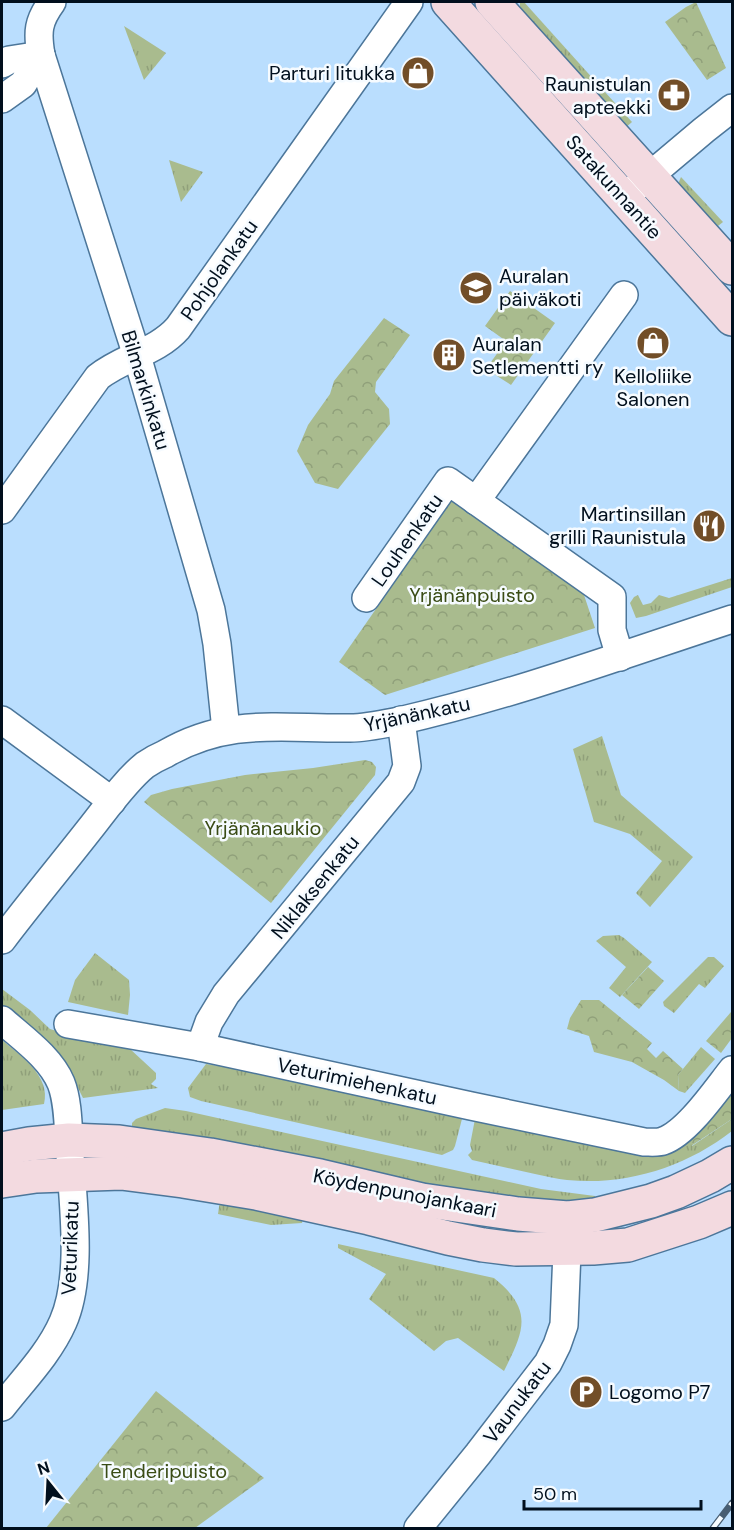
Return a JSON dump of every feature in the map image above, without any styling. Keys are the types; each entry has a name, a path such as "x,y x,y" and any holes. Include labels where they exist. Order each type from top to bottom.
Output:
{"main road":[{"name":"Satakunnantie","path":"448,2 732,319"},
{"name":"Satakunnantie","path":"493,2 732,268"},
{"name":"Köydenpunojankaari","path":"2,1149 69,1140 119,1142 210,1155 320,1176 422,1200 535,1216 593,1248 628,1245 699,1222 732,1208"},
{"name":"Köydenpunojankaari","path":"2,1181 36,1176 121,1173 183,1181 256,1193 483,1245 516,1249 568,1234 595,1215 651,1201 676,1192 732,1163"}],"street":[{"name":"Bilmarkinkatu","path":"52,2 44,12 39,24 38,39 41,55 137,356 211,610 226,730"},
{"name":"Pohjolankatu","path":"2,510 98,377 157,346 178,328 409,2"},
{"path":"2,64 9,60 41,55"},
{"path":"2,99 23,84 41,55"},
{"path":"623,198 732,108"},
{"path":"620,657 612,630 612,597 476,501 624,295"},
{"name":"Louhenkatu","path":"366,598 448,482 476,501"},
{"name":"Yrjänänkatu","path":"2,940 112,801 145,766 182,744 206,735 249,727 352,728 401,720 496,696 732,619"},
{"path":"2,720 112,801"},
{"name":"Niklaksenkatu","path":"200,1047 209,1022 226,994 401,782 407,766 401,720"},
{"name":"Veturikatu","path":"2,1020 43,1057 56,1073 64,1092 69,1140 74,1262 71,1296 64,1320 53,1344 2,1407"},
{"name":"Veturimiehenkatu","path":"68,1024 200,1047 644,1142 662,1142 677,1134 732,1070"},
{"name":"Vaunukatu","path":"417,1528 548,1363 564,1325 568,1234"}],"green space":[{"path":"520,2 524,2 632,122 624,129 520,9"},
{"path":"696,2 726,68 707,80 665,22"},
{"path":"124,26 166,53 144,80"},
{"path":"169,160 203,172 181,202"},
{"path":"681,177 723,222 718,226 695,208 678,184"},
{"path":"510,291 555,323 511,385 486,369 506,341 485,326"},
{"path":"384,318 410,335 376,382 375,392 389,409 390,424 338,489 315,483 297,451 308,425 330,394 334,381"},
{"name":"Yrjänänpuisto","path":"454,497 581,586 595,628 385,695 339,662"},
{"path":"732,578 732,587 646,616 636,618 630,603 638,595 643,605 651,603 659,595 669,598"},
{"path":"602,736 621,795 693,857 650,907 636,893 662,861 630,834 594,822 573,749"},
{"name":"Yrjänänaukio","path":"365,760 372,762 376,767 375,775 271,903 144,802 151,795 172,789 245,775"},
{"path":"619,935 652,962 620,997 609,988 626,967 596,941 603,936"},
{"path":"95,953 129,980 128,1015 68,1002 75,980"},
{"path":"708,957 714,957 724,966 705,988 699,984 674,1013 664,1006 663,1002"},
{"path":"648,967 664,981 639,1009 622,995"},
{"path":"2,989 50,1029 129,1048 156,1073 156,1079 151,1084 158,1088 83,1098 69,1070 2,1007"},
{"path":"581,1000 599,1000 652,1043 647,1049 656,1058 663,1051 683,1069 678,1075 679,1091 632,1062 594,1052 589,1036 567,1029 570,1018"},
{"path":"731,1012 732,1038 721,1053 706,1041"},
{"path":"2,1040 39,1076 45,1094 44,1104 2,1110"},
{"path":"701,1047 715,1059 685,1093 679,1091 678,1075"},
{"path":"206,1064 251,1071 463,1115 455,1146 453,1150 442,1155 201,1101 190,1097 188,1088"},
{"path":"732,1088 732,1119 691,1146 694,1135"},
{"path":"165,1108 541,1189 595,1196 596,1207 551,1209 132,1133 132,1123 136,1119"},
{"path":"475,1119 694,1135 692,1146 732,1119 732,1131 695,1155 654,1171 611,1180 567,1180 472,1160 468,1155 472,1151 470,1145"},
{"path":"220,1200 303,1218 302,1223 271,1225 218,1214"},
{"path":"338,1244 494,1278 515,1300 522,1322 516,1344 504,1371 458,1338 446,1341 434,1351 369,1299 386,1274 338,1248"},
{"name":"Tenderipuisto","path":"156,1391 264,1478 195,1528 46,1528"}],"railway":[{"path":"713,1528 732,1503"}],"place":[{"name":"Parturi Iitukka","path":"418,73"},
{"name":"Raunistulan apteekki","path":"674,95"},
{"name":"Auralan päiväkoti","path":"476,288"},
{"name":"Kelloliike Salonen","path":"653,343"},
{"name":"Auralan Setlementti ry","path":"449,355"},
{"name":"Martinsillan grilli Raunistula","path":"709,526"},
{"name":"Logomo P7","path":"586,1392"}]}
